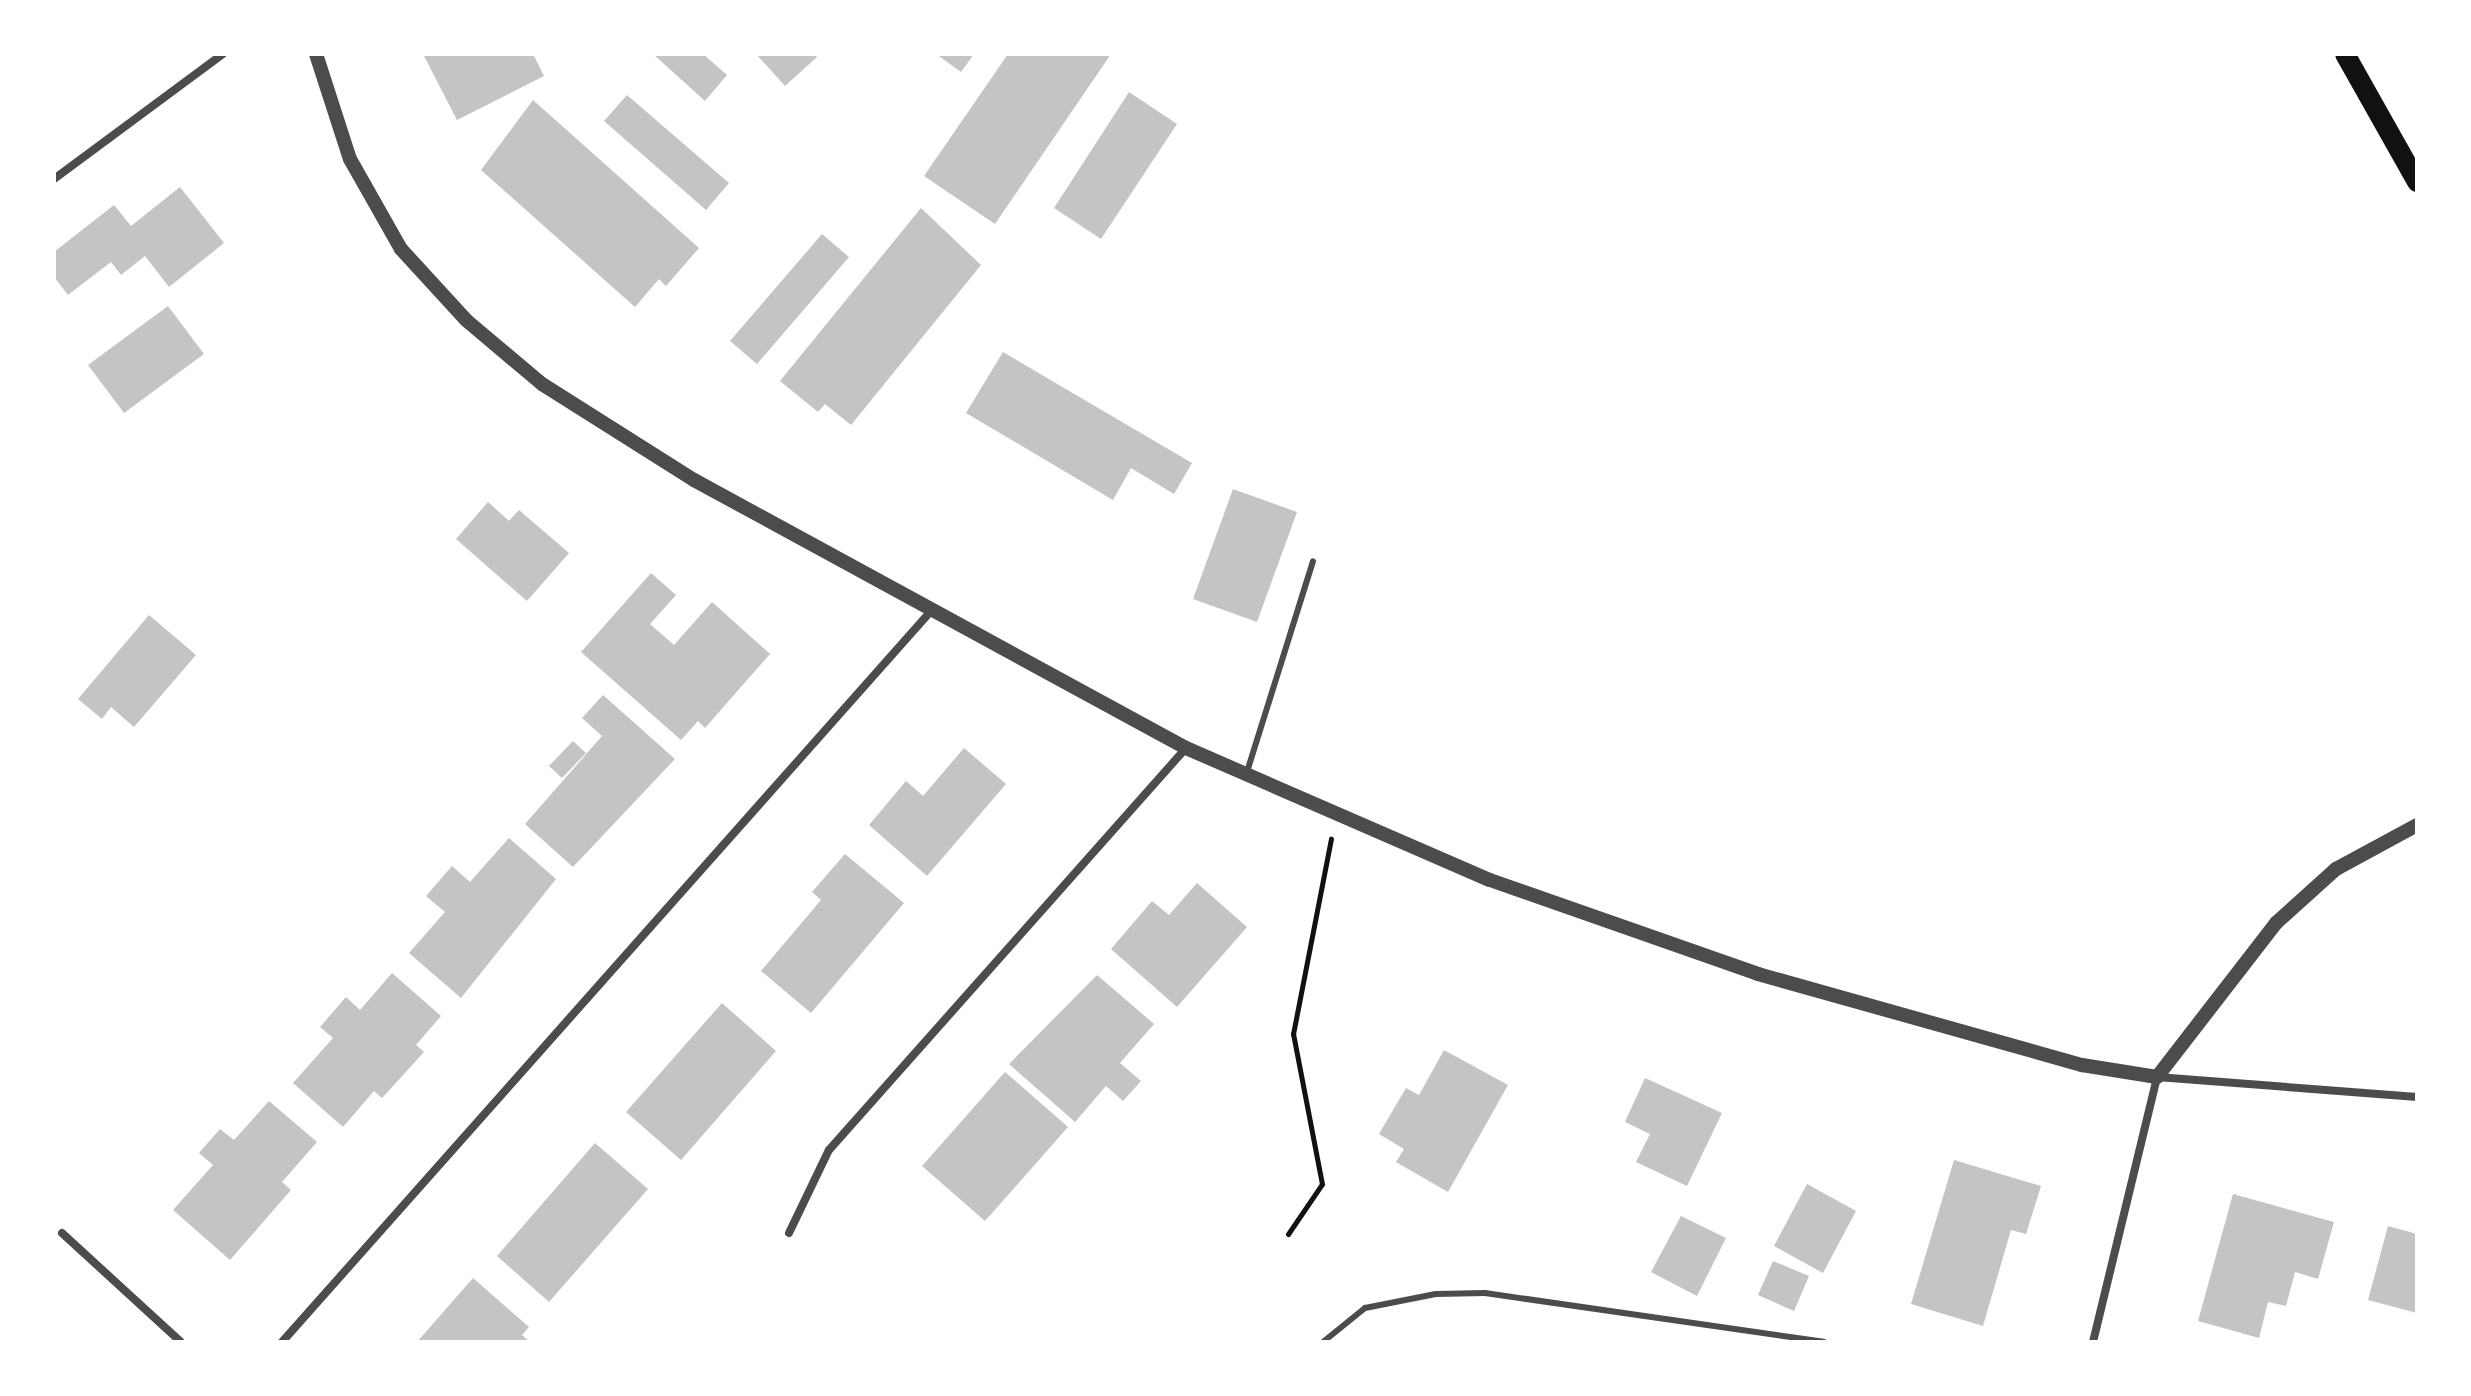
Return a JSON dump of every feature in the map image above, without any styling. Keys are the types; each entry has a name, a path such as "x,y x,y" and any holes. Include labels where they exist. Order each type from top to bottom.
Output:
{"main road":[{"path":"2345,54 2417,182"}],"street":[{"path":"54,179 223,54"},
{"path":"316,54 329,109 375,206 401,249 466,320 594,419 932,610 1186,748 1490,880 1758,974 2082,1065 2157,1077 2417,1097"},
{"path":"282,1342 932,610"},
{"path":"789,1233 829,1150 1186,748"},
{"path":"2093,1342 2157,1077 2276,923 2336,869 2417,825"},
{"path":"62,1233 181,1342"}],"lane":[{"path":"1246,775 1313,561"},
{"path":"1323,1342 1365,1308 1436,1294 1485,1293 1823,1342"}],"path":[{"path":"1288,1234 1322,1184 1293,1034 1335,814"}],"building":[{"path":"423,54 533,54 544,76 457,120"},
{"path":"653,54 703,54 727,75 705,101"},
{"path":"756,54 815,54 817,57 785,86"},
{"path":"936,54 974,54 961,72"},
{"path":"1008,54 1111,54 995,224 924,176"},
{"path":"1129,92 1177,124 1101,239 1054,208"},
{"path":"627,95 729,183 706,210 604,121"},
{"path":"533,100 699,248 666,286 659,279 635,307 481,170"},
{"path":"180,187 224,243 169,287 145,256 121,275 111,262 68,295 54,277 54,252 114,205 131,226"},
{"path":"921,208 981,265 851,425 825,404 818,412 780,381"},
{"path":"822,234 849,257 757,364 730,341"},
{"path":"168,306 204,354 124,413 88,365"},
{"path":"1003,352 1192,463 1174,494 1131,468 1113,500 966,413"},
{"path":"1233,489 1297,512 1257,622 1193,599"},
{"path":"488,502 509,521 519,510 569,553 527,601 456,539"},
{"path":"651,573 676,595 650,624 674,645 712,602 770,654 705,728 698,721 681,740 581,652"},
{"path":"149,615 196,655 134,727 111,707 102,719 78,699"},
{"path":"603,695 675,759 573,867 525,824 602,736 582,718"},
{"path":"573,741 586,753 562,778 549,766"},
{"path":"964,748 1006,784 927,876 869,825 906,781 923,796"},
{"path":"509,838 556,879 461,998 409,953 445,912 426,896 452,866 470,882"},
{"path":"845,854 904,903 811,1013 761,971 821,900 812,892"},
{"path":"1197,883 1247,927 1177,1007 1111,949 1152,901 1169,915"},
{"path":"392,973 441,1016 416,1045 424,1052 382,1098 374,1091 343,1127 293,1083 333,1038 320,1027 346,997 360,1010"},
{"path":"1097,975 1154,1024 1120,1063 1141,1081 1123,1101 1106,1086 1075,1122 1009,1064"},
{"path":"722,1003 776,1051 681,1160 626,1112"},
{"path":"1444,1050 1508,1085 1448,1192 1396,1162 1404,1149 1379,1134 1406,1088 1419,1095"},
{"path":"1005,1072 1068,1127 985,1221 922,1166"},
{"path":"1645,1078 1722,1113 1687,1186 1636,1162 1650,1134 1625,1122"},
{"path":"269,1101 317,1142 282,1182 291,1190 230,1260 173,1210 213,1165 199,1153 220,1129 234,1140"},
{"path":"595,1143 648,1189 549,1302 497,1256"},
{"path":"1954,1160 2041,1186 2026,1234 2011,1230 1983,1326 1911,1304"},
{"path":"1807,1184 1856,1211 1823,1273 1774,1246"},
{"path":"2233,1194 2334,1222 2318,1279 2295,1272 2286,1306 2268,1302 2259,1338 2198,1321"},
{"path":"1681,1216 1726,1238 1697,1296 1651,1272"},
{"path":"2388,1226 2417,1234 2417,1313 2368,1300"},
{"path":"1773,1261 1809,1276 1794,1311 1758,1295"},
{"path":"473,1278 529,1327 522,1335 530,1342 417,1342"}]}
